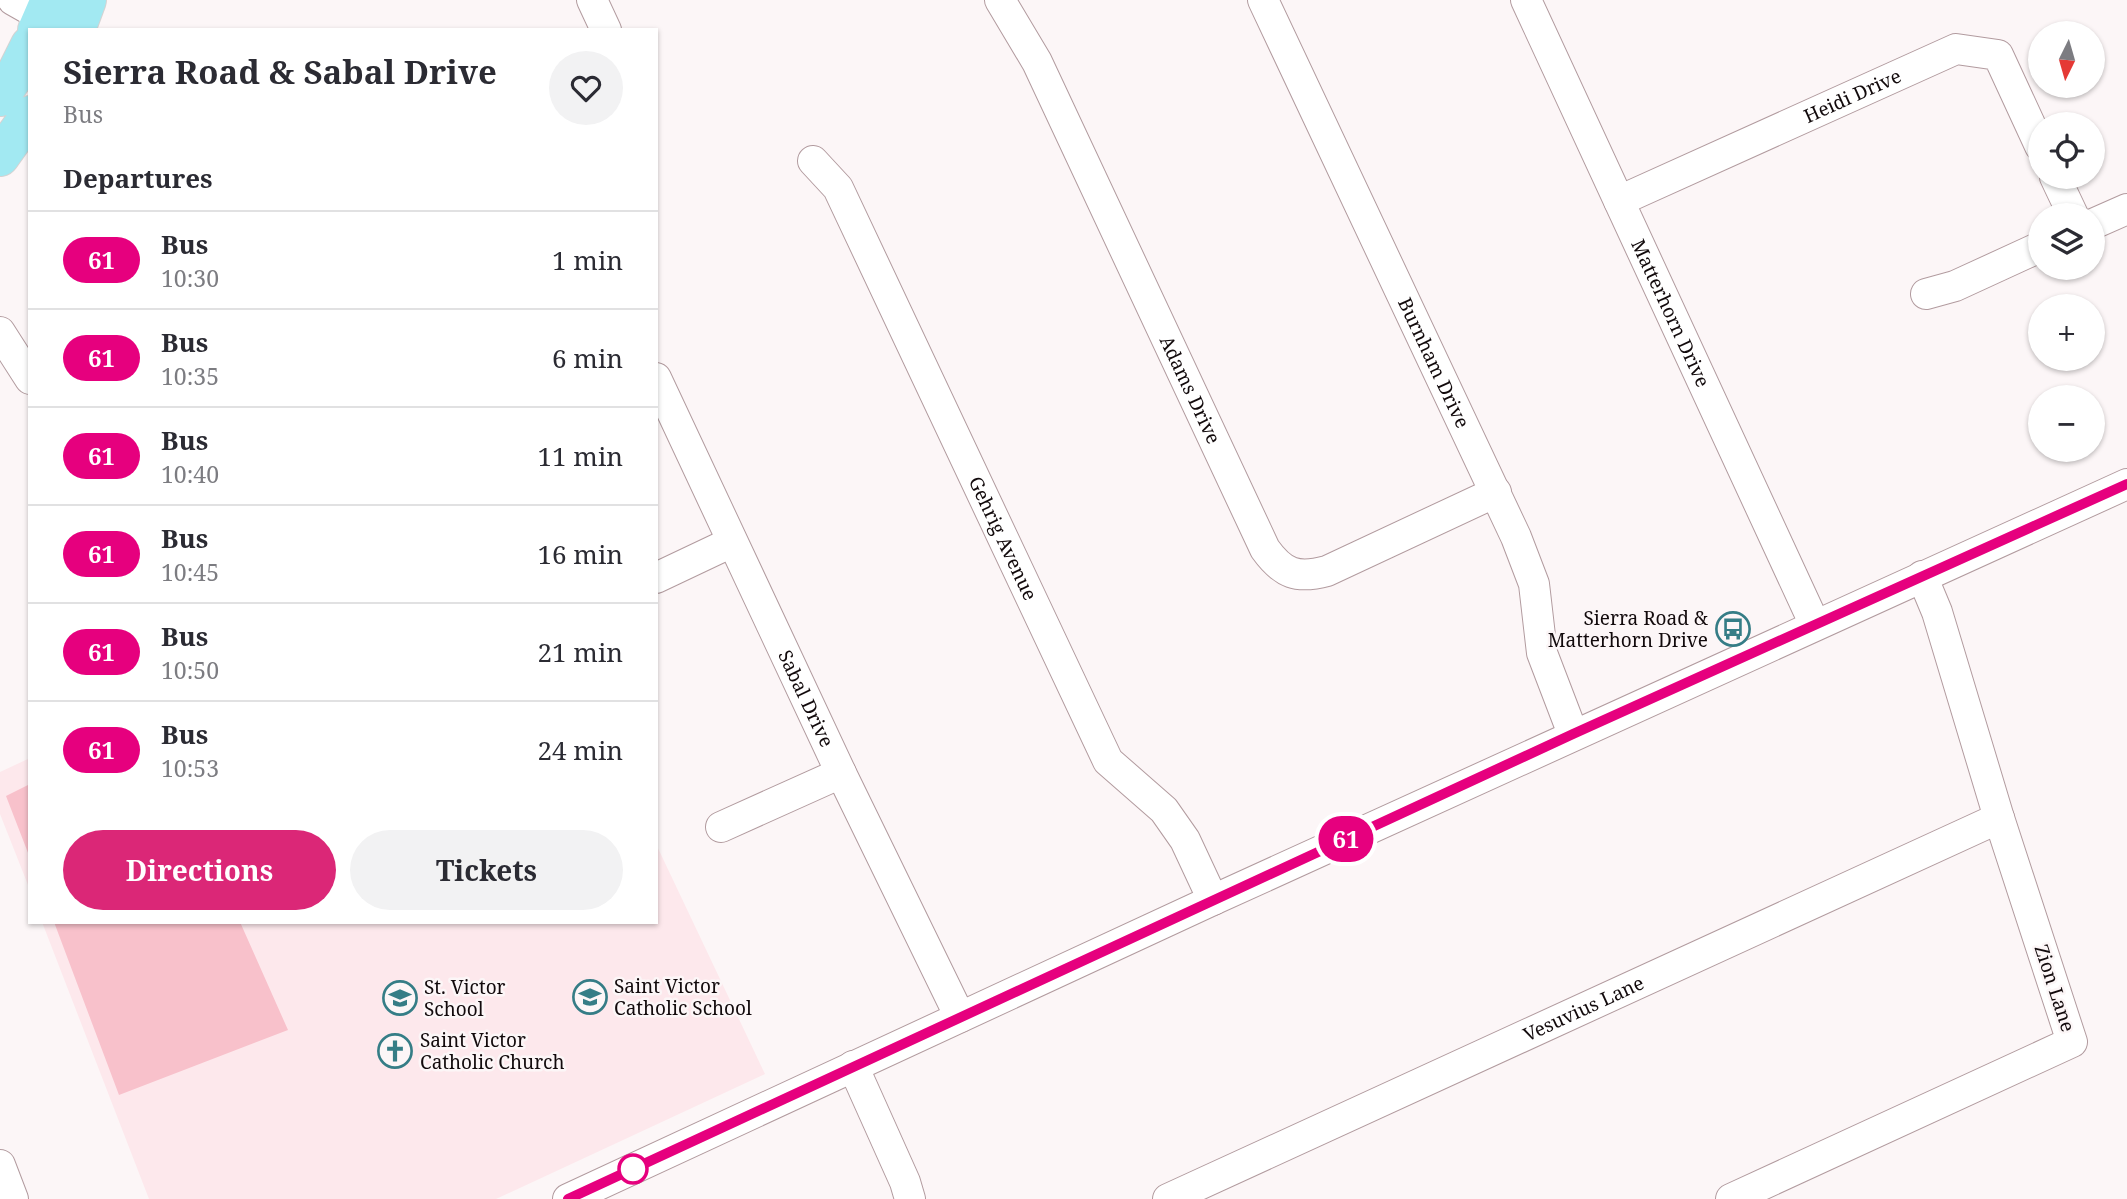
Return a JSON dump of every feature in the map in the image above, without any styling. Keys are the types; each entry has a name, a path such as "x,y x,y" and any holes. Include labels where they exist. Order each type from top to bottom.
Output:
{"main road":[{"path":"42,20 87,0"},
{"path":"0,97 28,49"},
{"path":"0,157 28,118"}],"street":[{"path":"592,0 605,28"},
{"name":"Adams Drive","path":"1000,0 1037,62 1265,549 1276,564 1291,573 1309,576 1327,571 1496,492"},
{"name":"Burnham Drive","path":"1263,0 1516,537 1534,584 1542,653 1573,734"},
{"name":"Matterhorn Drive","path":"1527,0 1815,625"},
{"name":"Heidi Drive","path":"1619,201 1956,49 1998,55 2028,120"},
{"name":"Gehrig Avenue","path":"813,161 838,188 1108,761 1164,810 1185,840 1213,900"},
{"path":"2105,219 2127,209"},
{"path":"1926,293 1955,286 2028,253"},
{"path":"0,332 28,376"},
{"name":"Sabal Drive","path":"658,382 841,773 960,1017"},
{"path":"568,1199 1573,734 2127,484"},
{"path":"658,577 732,542"},
{"name":"Zion Lane","path":"1731,1199 2072,1042 1999,818 1937,612 1922,576"},
{"path":"721,827 841,773"},
{"name":"Vesuvius Lane","path":"1168,1199 1999,818"},
{"path":"853,1066 905,1182 910,1199"},
{"path":"0,1165 13,1199"}],"shaded area":[{"path":"28,759 28,885 0,814 0,772"},
{"path":"28,785 28,853 6,796"},
{"name":"St. Victor School","path":"658,848 765,1074 496,1199 149,1199 43,924 658,924"},
{"path":"55,924 241,924 288,1030 119,1095"}],"bus line":[{"name":"61","path":"568,1199 1573,734 2127,484"}],"place":[{"name":"Sierra Road & Matterhorn Drive","path":"1733,629"},
{"name":"Saint Victor Catholic School","path":"590,997"},
{"name":"St. Victor School","path":"400,998"},
{"name":"Saint Victor Catholic Church","path":"395,1051"}]}
